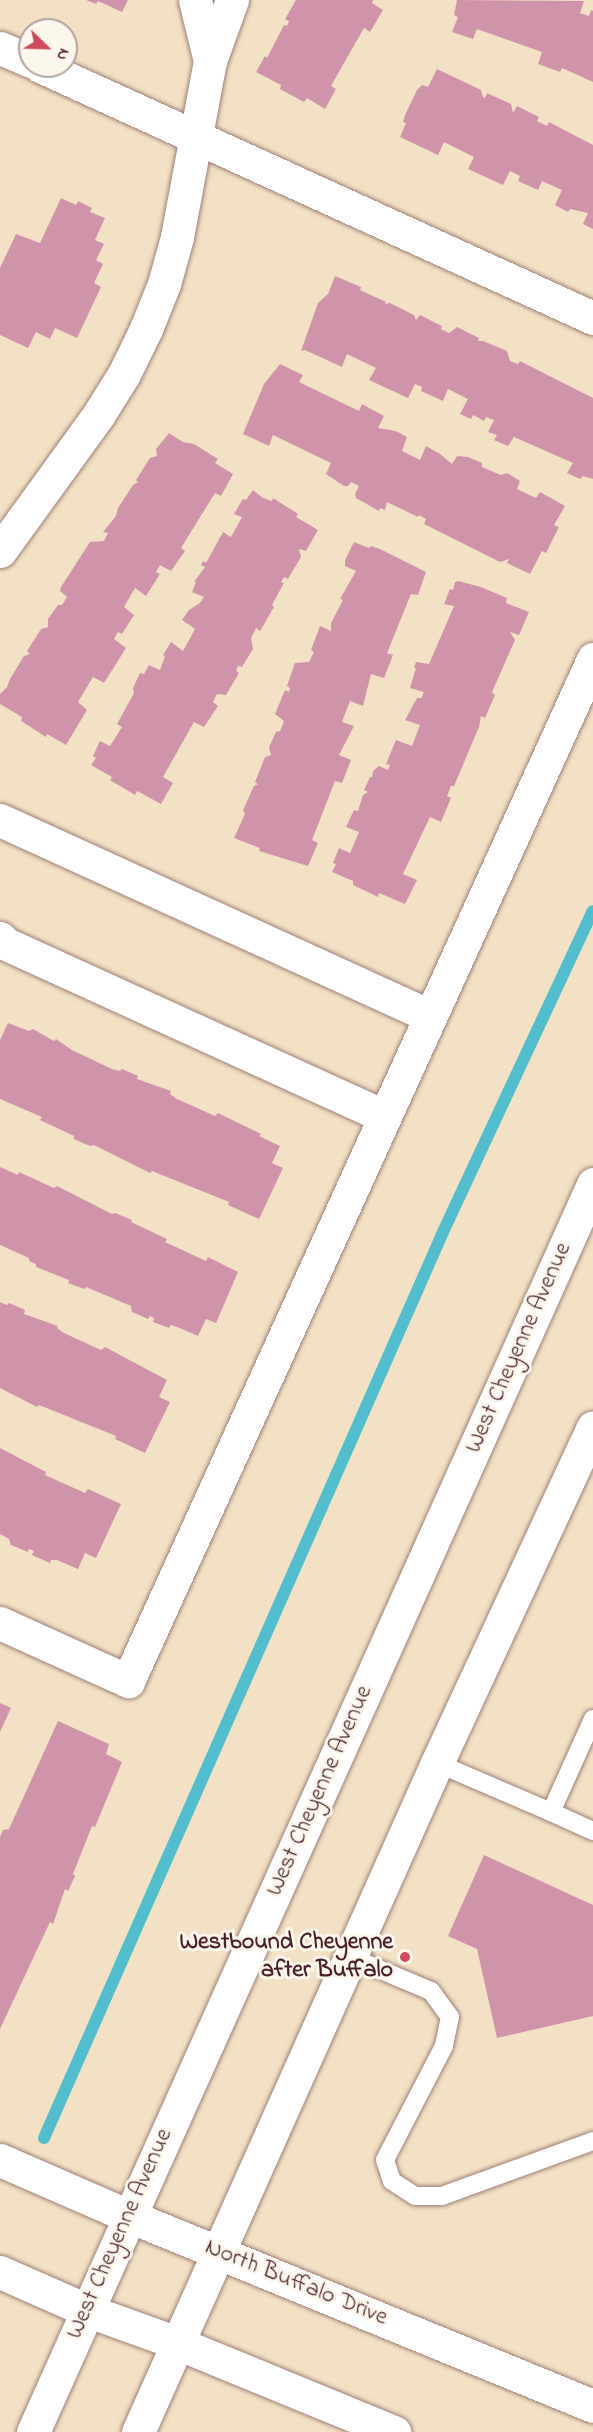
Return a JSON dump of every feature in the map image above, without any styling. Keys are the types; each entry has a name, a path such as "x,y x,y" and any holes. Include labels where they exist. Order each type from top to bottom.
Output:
{"main road":[{"path":"195,0 210,61"},
{"path":"0,551 99,414 124,374 146,329 164,284 177,237 210,61 232,0"},
{"path":"0,48 18,56"},
{"path":"66,78 593,318"},
{"path":"0,1623 128,1681 593,659"},
{"path":"2,825 431,1016"},
{"path":"0,938 4,943 384,1116"},
{"name":"West Cheyenne Avenue","path":"33,2432 593,1184"},
{"path":"138,2432 217,2250 437,1763 593,1427"},
{"name":"North Buffalo Drive","path":"0,2160 129,2216 217,2250 593,2406"},
{"path":"0,2272 86,2310 177,2343 386,2431"}],"lane":[{"path":"551,1812 593,1719"},
{"path":"437,1763 593,1831"},
{"path":"350,1957 430,1991 450,2017 444,2046 385,2160 392,2181 415,2196 442,2196 593,2141"}],"building":[{"path":"86,0 128,0 122,12 98,1 96,4"},
{"path":"296,0 373,0 372,3 383,10 370,32 364,28 331,86 336,89 325,109 307,98 304,102 280,89 281,85 256,72 265,56 267,58 284,25 287,26 289,21 285,19"},
{"path":"457,0 584,1 580,13 589,16 591,10 593,11 593,82 562,68 560,72 538,64 542,52 477,29 473,39 452,32 458,17 454,15"},
{"path":"437,69 481,90 485,98 487,93 511,104 513,113 517,106 539,117 537,121 547,126 549,122 593,145 593,229 583,224 588,213 570,209 568,212 555,205 562,190 542,181 538,190 518,181 520,176 510,171 503,185 468,169 474,157 444,142 438,155 400,137 406,123 403,122 405,115 417,90 422,85 428,87"},
{"path":"61,198 76,205 78,201 92,208 90,212 105,218 95,240 104,244 96,260 103,264 94,283 101,287 77,338 55,328 50,339 36,332 28,348 0,335 0,268 16,234 40,243"},
{"path":"335,276 361,287 360,290 386,302 385,304 390,303 414,315 416,320 420,315 442,326 441,329 449,333 457,327 479,338 478,341 507,351 510,361 518,364 520,361 593,398 593,479 583,476 580,479 567,473 573,463 514,437 508,446 494,440 497,435 488,432 494,420 486,417 484,421 473,415 471,419 460,414 468,399 448,389 443,401 421,391 422,387 415,384 408,398 369,380 376,368 347,354 342,367 305,350 301,351 318,303 328,294"},
{"path":"280,364 303,375 299,382 359,411 362,404 384,416 378,428 396,431 407,437 402,451 420,460 426,446 452,464 457,456 468,457 482,463 482,467 501,475 507,473 520,481 517,489 536,498 540,492 565,506 554,525 559,527 546,553 542,551 530,574 507,563 509,559 500,562 424,524 426,519 419,515 418,517 387,502 385,510 380,508 379,511 356,498 355,494 359,486 351,482 348,486 344,486 326,474 331,463 273,435 269,446 243,434 264,384"},
{"path":"169,433 183,442 194,444 218,459 215,463 233,474 221,496 215,493 181,548 185,551 171,571 160,565 156,572 160,574 146,596 135,588 124,607 134,615 122,634 118,632 114,639 126,648 104,683 93,677 78,702 87,710 66,745 47,734 46,737 21,721 22,717 0,704 0,694 7,687 24,656 30,654 27,651 41,629 48,627 48,619 67,597 60,591 61,587 90,542 104,541 108,533 103,532 116,516 118,508 133,485 138,482 136,480 150,458 157,456 156,449"},
{"path":"253,490 263,498 272,501 273,498 298,514 296,517 318,530 306,551 299,549 301,557 288,579 284,577 281,582 284,583 272,605 274,607 260,631 256,628 251,638 253,649 242,667 238,666 236,671 239,673 226,695 217,694 213,702 218,706 204,727 194,722 163,777 173,783 161,804 137,791 135,795 110,780 112,777 91,765 96,758 93,756 100,741 110,746 122,727 117,724 134,693 133,688 140,673 144,674 149,665 160,670 165,656 163,655 171,642 183,651 195,629 182,620 189,610 200,603 204,597 192,592 196,582 194,582 205,567 201,565 203,561 206,563 223,532 231,537 242,517 234,514 243,499 246,500"},
{"path":"354,542 369,548 371,546 380,549 426,572 418,595 411,594 387,653 393,655 384,678 371,674 363,706 350,701 342,722 354,726 339,755 351,760 342,783 335,781 312,840 318,843 308,866 259,851 260,848 234,838 245,814 243,810 254,786 258,784 255,782 265,757 271,755 269,747 284,721 275,714 285,690 289,692 290,688 287,686 295,663 309,662 314,652 311,650 320,626 331,631 331,623 343,600 340,599 356,571 345,566 345,560"},
{"path":"455,582 481,587 507,598 506,603 529,612 519,635 510,632 515,640 492,692 495,695 485,718 481,716 479,727 454,786 451,786 447,796 451,798 441,822 430,817 403,874 417,880 405,904 379,893 378,897 353,885 353,881 332,872 336,864 333,863 339,848 350,853 359,832 346,827 354,810 358,811 363,795 368,792 364,790 373,771 379,766 388,770 390,765 386,764 396,740 412,746 420,725 405,720 417,698 421,698 424,692 410,688 416,668 414,668 416,662 429,664 454,606 444,604 450,589 453,590"},
{"path":"8,1023 29,1031 33,1029 112,1069 120,1071 122,1069 138,1076 137,1079 171,1091 170,1094 177,1099 215,1116 218,1113 280,1146 272,1163 283,1168 259,1219 228,1205 229,1202 152,1171 150,1173 94,1145 90,1146 74,1139 74,1136 40,1120 42,1117 0,1099 0,1040"},
{"path":"0,1167 18,1175 19,1172 54,1188 57,1186 112,1214 115,1213 132,1220 131,1222 167,1239 165,1242 206,1261 208,1257 238,1272 216,1323 206,1319 198,1336 171,1325 169,1328 153,1322 154,1318 150,1316 148,1319 132,1312 131,1306 86,1287 84,1289 68,1283 69,1280 36,1267 36,1264 29,1261 29,1258 0,1245"},
{"path":"0,1302 25,1310 24,1314 58,1326 57,1328 64,1333 101,1350 105,1347 167,1380 159,1397 170,1402 145,1453 115,1439 116,1436 39,1405 37,1407 0,1388"},
{"path":"0,1448 46,1472 45,1475 85,1493 88,1489 121,1504 96,1558 85,1553 78,1569 57,1560 51,1560 50,1563 32,1555 34,1551 29,1549 28,1552 11,1545 9,1539 0,1534"},
{"path":"0,1703 11,1708 0,1732"},
{"path":"58,1721 109,1744 106,1754 122,1762 95,1827 92,1826 73,1874 75,1876 68,1891 65,1889 53,1924 50,1922 0,2029 0,1837 3,1830 9,1829"},
{"path":"484,1855 593,1905 593,2016 497,2038 477,1949 448,1936"}],"waterway":[{"path":"44,2138 443,1232 593,911"}],"place":[{"name":"Westbound Cheyenne after Buffalo","path":"405,1957"}]}
